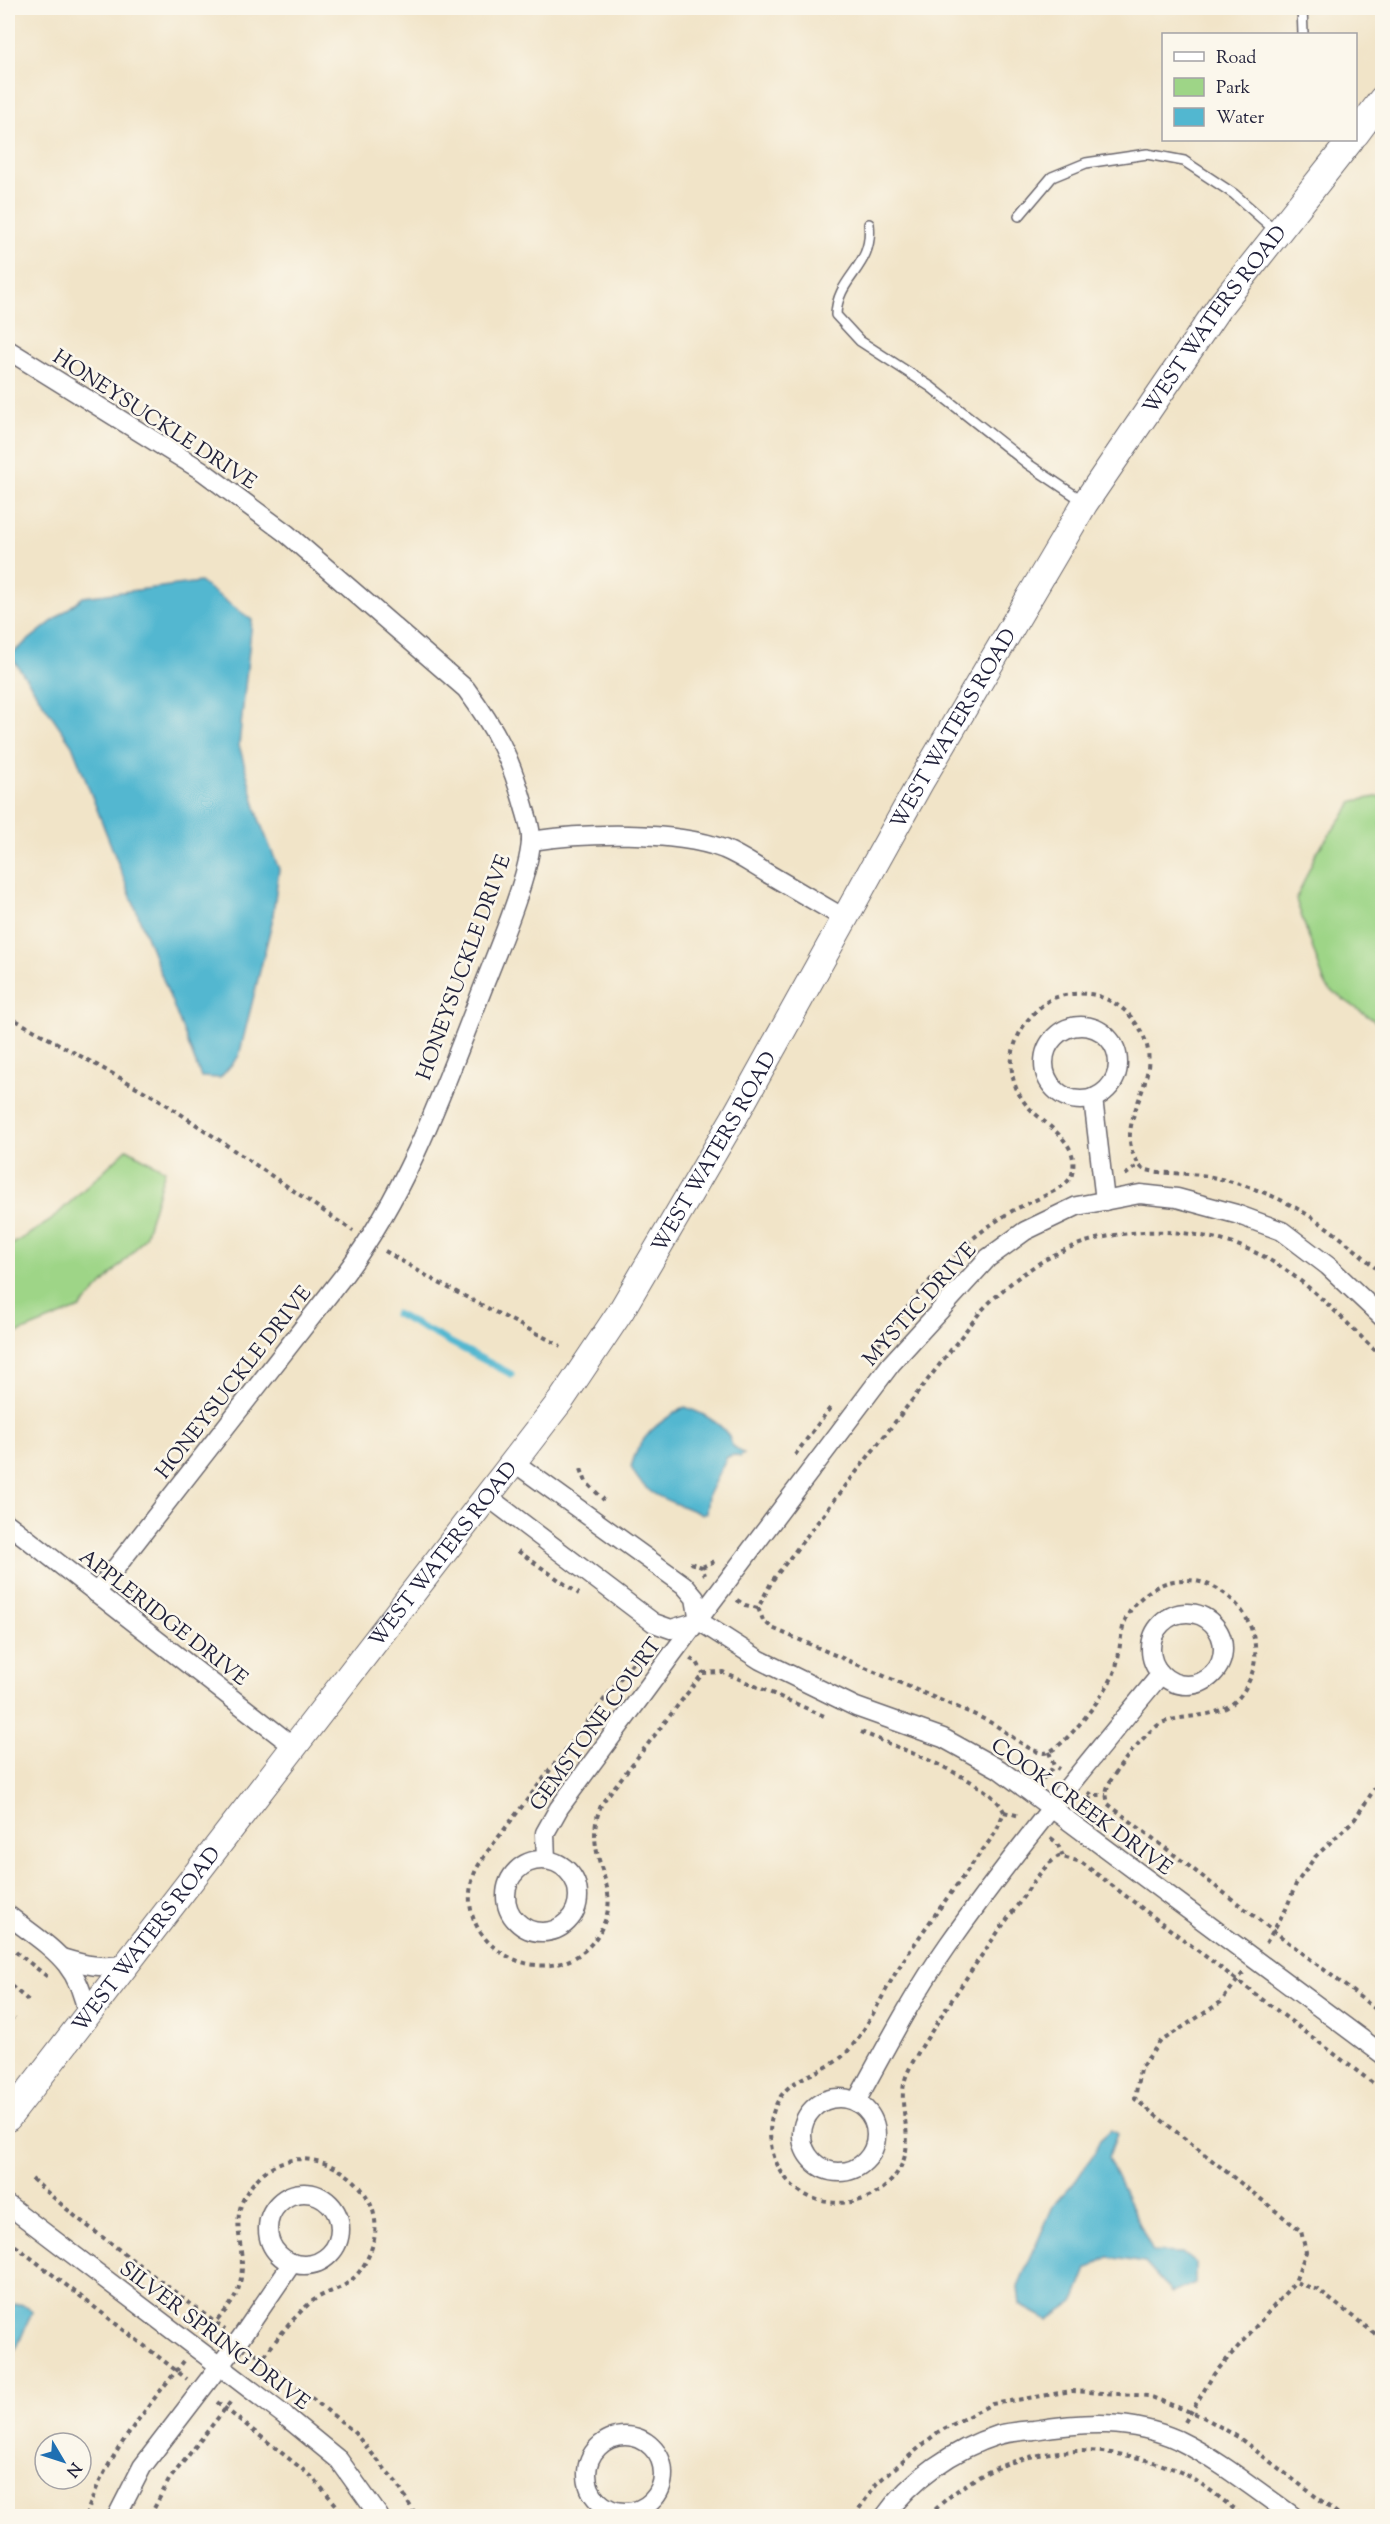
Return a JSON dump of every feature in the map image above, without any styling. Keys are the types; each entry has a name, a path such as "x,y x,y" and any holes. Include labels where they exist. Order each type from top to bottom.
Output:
{"street":[{"name":"WEST WATERS ROAD","path":"1357,129 1383,99"},
{"name":"WEST WATERS ROAD","path":"8,2118 293,1746 515,1463 621,1311 734,1118 844,918 1085,503 1219,306 1346,141"},
{"name":"HONEYSUCKLE DRIVE","path":"8,350 210,477 296,541 466,689 490,721 512,764 531,841 501,942 436,1108 396,1195 369,1241 345,1274 96,1593"},
{"path":"531,841 587,837 666,837 695,842 723,849 750,862 844,918"},
{"path":"1081,1026 1102,1033 1116,1051 1116,1074 1103,1092 1093,1098 1080,1100 1068,1097 1057,1091 1049,1081 1045,1068 1045,1056 1050,1044 1058,1034 1069,1028 1081,1026"},
{"path":"1093,1098 1105,1201"},
{"name":"MYSTIC DRIVE","path":"699,1621 891,1364 988,1258 1025,1231 1077,1206 1140,1194 1178,1198 1236,1214 1282,1231 1328,1266 1383,1317"},
{"path":"488,1497 654,1623 671,1629 699,1621 695,1598 684,1585 515,1463"},
{"name":"APPLERIDGE DRIVE","path":"8,1524 293,1746"},
{"name":"COOK CREEK DRIVE","path":"699,1621 760,1660 856,1707 943,1738 999,1769 1383,2054"},
{"name":"GEMSTONE COURT","path":"546,1860 545,1833 559,1808 699,1621"},
{"path":"856,2102 904,2014 947,1946 1050,1808 1161,1674"},
{"path":"546,1860 567,1869 578,1890 578,1902 574,1913 556,1929 533,1931 522,1926 513,1918 506,1895 508,1883 523,1865 546,1860"},
{"path":"8,1915 62,1959 76,1976 83,1991 87,2014"},
{"path":"62,1959 91,1967 106,1968 126,1964"},
{"path":"844,2098 856,2102 872,2118 875,2129 872,2152 855,2168 832,2171 822,2168 812,2160 805,2149 803,2124 809,2112 819,2104 831,2099 844,2098"},
{"path":"313,2193 333,2205 341,2227 339,2239 334,2250 315,2264 291,2263 273,2247 268,2224 272,2212 289,2195 313,2193"},
{"name":"SILVER SPRING DRIVE","path":"8,2205 219,2365 339,2460 379,2517"},
{"path":"117,2517 142,2467 270,2297 291,2263"},
{"path":"885,2517 902,2492 950,2457 999,2435 1076,2424 1123,2424 1177,2440 1233,2473 1293,2517"},
{"path":"621,2436 634,2436 646,2441 662,2460 663,2485 657,2496 638,2510 598,2511 588,2483 587,2470 594,2452 608,2439 621,2436"}],"lane":[{"path":"1302,8 1303,33"},
{"path":"1019,216 1052,177 1086,163 1147,154 1184,161 1234,194 1277,233"},
{"path":"869,224 868,252 836,299 836,315 860,341 931,387 1028,464 1085,503"}],"path":[{"path":"8,1016 160,1100 345,1226"},
{"path":"767,1588 981,1311 1004,1288 1037,1265 1070,1248 1122,1235 1153,1232 1184,1234 1246,1249 1298,1278 1383,1356"},
{"path":"383,1250 437,1282 561,1346"},
{"path":"518,1551 588,1601"},
{"path":"636,1635 645,1642 636,1658 487,1852 475,1872 471,1891 471,1909 480,1929 494,1949 509,1958 543,1967 561,1964 579,1955 594,1940 610,1906 609,1888 595,1850 595,1818 602,1803 703,1673 723,1672 825,1717"},
{"path":"858,1731 968,1780 1000,1802 1004,1812 996,1832 905,1959 847,2052 834,2063 797,2079 781,2095 773,2112 769,2132 771,2147 774,2160 799,2192 815,2200 835,2204 854,2202 872,2196 890,2181 909,2143 903,2099 907,2075 975,1962 1043,1870 1051,1861 1063,1856 1081,1862 1383,2090"},
{"path":"1049,1752 1054,1766"},
{"path":"1254,1958 1286,1909 1296,1884 1315,1857 1354,1819 1383,1777"},
{"path":"1092,1796 1106,1795"},
{"path":"1004,1812 1018,1814"},
{"path":"1057,1843 1063,1856"},
{"path":"8,1946 48,1977"},
{"path":"1190,2412 1214,2374 1295,2282 1306,2252 1301,2231 1135,2099 1140,2069 1160,2042 1221,2002 1238,1980"},
{"path":"11,1986 29,2001"},
{"path":"8,2013 15,2019"},
{"path":"8,2240 290,2458 311,2476 346,2517"},
{"path":"1295,2282 1318,2290 1383,2339"},
{"path":"1139,2394 1190,2412 1238,2437 1341,2517"},
{"path":"929,2517 946,2498 982,2473 1023,2457 1060,2451 1105,2452 1172,2468 1200,2484 1243,2517"}],"green space":[{"path":"1382,796 1382,1026 1326,987 1296,900 1316,853 1354,801"},
{"path":"127,1149 165,1170 145,1237 80,1308 8,1337 8,1247 50,1221"}],"water":[{"path":"200,582 252,620 239,745 260,822 279,869 272,922 239,1056 220,1078 201,1077 72,745 10,655 83,597"},
{"path":"685,1407 720,1426 730,1438 732,1445 744,1454 740,1457 734,1455 727,1457 708,1495 706,1513 702,1515 653,1493 637,1478 631,1467 644,1438 658,1424"},
{"path":"1111,2130 1117,2134 1108,2158 1153,2252 1182,2253 1196,2264 1196,2283 1172,2293 1145,2263 1108,2257 1087,2269 1074,2302 1048,2320 1020,2305 1018,2286 1054,2204 1077,2179 1095,2152 1099,2141"},
{"path":"20,2304 28,2307 32,2312 18,2345 8,2360 8,2305"}],"waterway":[{"path":"396,1314 511,1374"}]}
